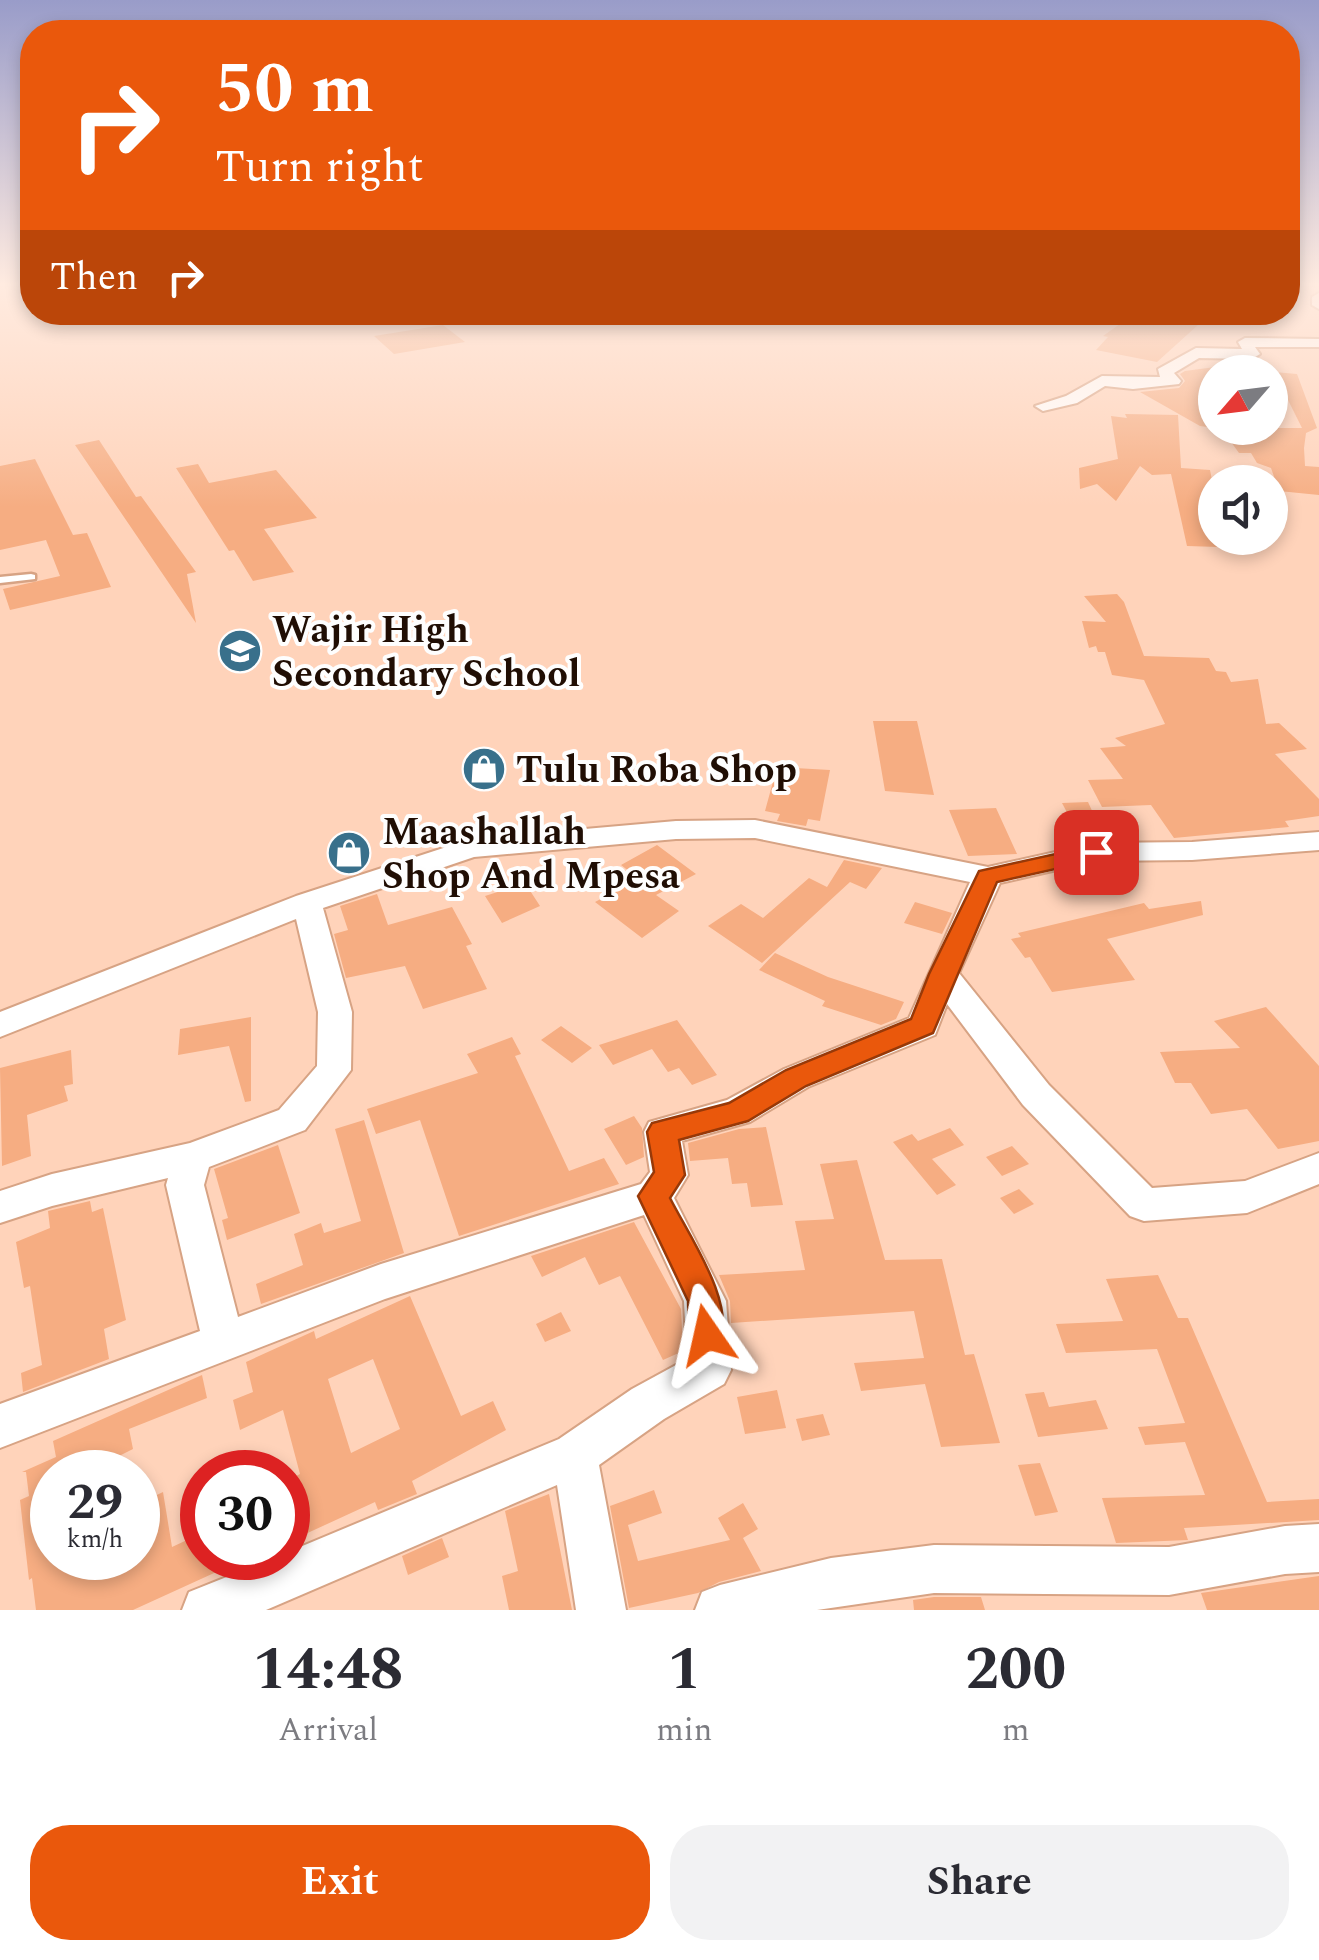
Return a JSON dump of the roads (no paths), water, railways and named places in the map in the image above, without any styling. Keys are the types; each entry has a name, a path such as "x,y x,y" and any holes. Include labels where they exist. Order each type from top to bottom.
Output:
{"street":[{"path":"1043,406 1071,400 1102,381 1134,384 1173,380 1164,372 1188,357"},
{"path":"0,1025 308,903 471,848 676,830 755,829 988,876 1096,852 1192,851 1319,840"},
{"path":"0,1426 381,1282 654,1196 670,1175 662,1132 737,1112 796,1078 923,1026 942,974 988,876"},
{"path":"0,1207 52,1190 193,1157 292,1120 334,1070 336,1012 308,903"},
{"path":"942,974 1036,1095 1144,1204 1248,1197 1319,1168"},
{"path":"193,1157 185,1185 224,1341"},
{"path":"207,1610 575,1455 648,1404 709,1370 704,1301 654,1196"},
{"path":"575,1455 600,1610"},
{"path":"720,1610 831,1582 934,1569 1169,1571 1285,1550 1319,1548"}],"lane":[{"path":"0,580 31,577"}],"place":[{"name":"Wajir High Secondary School","path":"240,651"},
{"name":"Tulu Roba Shop","path":"484,769"},
{"name":"Maashallah Shop And Mpesa","path":"349,853"}]}
